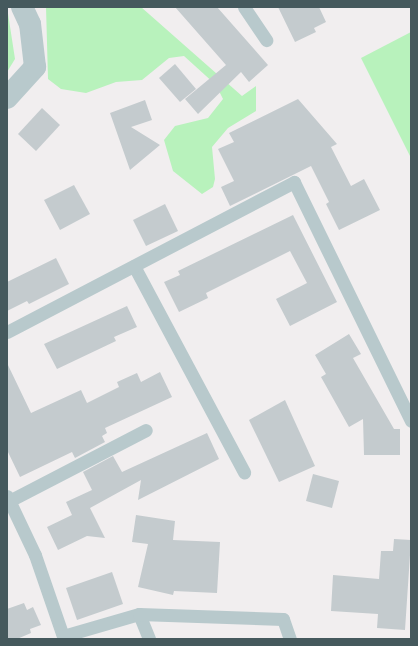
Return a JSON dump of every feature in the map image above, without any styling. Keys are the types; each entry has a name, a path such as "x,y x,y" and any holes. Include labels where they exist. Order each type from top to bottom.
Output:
{"street":[{"path":"7,98 35,67 27,12"}],"lane":[{"path":"244,7 266,40"},
{"path":"7,332 294,182 411,421"},
{"path":"134,266 244,472"},
{"path":"146,430 8,498 35,555 64,638 139,614 283,619 290,639"},
{"path":"139,614 149,639"}],"green space":[{"path":"7,7 15,59 7,72"},
{"path":"46,7 141,7 242,96 256,86 256,111 228,128 212,147 215,179 213,187 202,194 173,171 164,140 175,126 208,118 223,99 216,85 184,56 169,58 142,80 116,82 86,93 61,89 48,79"},
{"path":"411,32 411,158 361,58"}],"building":[{"path":"175,7 217,7 268,65 249,82 241,72 198,114 185,99 226,65"},
{"path":"278,7 319,7 326,22 314,28 316,32 295,42"},
{"path":"175,64 196,89 180,102 159,78"},
{"path":"298,99 337,144 331,147 351,186 364,179 380,210 339,230 326,204 329,202 311,166 230,206 221,187 234,181 218,149 234,142 229,133"},
{"path":"145,100 152,120 131,127 160,145 130,170 110,113"},
{"path":"42,108 60,125 36,151 18,134"},
{"path":"74,185 90,214 60,230 44,200"},
{"path":"165,204 178,231 146,246 133,220"},
{"path":"293,215 337,302 290,326 276,299 307,283 290,251 206,293 208,298 179,312 164,282 180,275 178,271"},
{"path":"56,258 69,284 29,304 27,301 7,311 7,282"},
{"path":"127,306 137,327 114,337 116,341 57,369 44,344"},
{"path":"349,334 361,354 353,358 394,429 400,429 400,455 364,455 363,419 349,427 321,377 326,374 315,355"},
{"path":"7,363 31,413 81,390 87,403 119,387 117,382 137,373 141,382 160,372 172,397 105,428 107,433 102,436 105,442 75,458 72,452 20,477 7,450"},
{"path":"285,400 315,466 279,482 249,420"},
{"path":"207,433 219,459 138,500 141,480 90,508 105,538 87,536 58,550 47,527 72,515 66,502 92,490 83,472 113,456 122,472"},
{"path":"313,474 339,481 332,508 306,501"},
{"path":"136,515 175,521 173,540 220,542 217,593 174,591 173,595 138,587 148,544 132,542"},
{"path":"394,539 411,540 405,630 377,628 378,614 331,611 333,575 379,579 381,551 393,551"},
{"path":"112,572 123,604 77,620 66,588"},
{"path":"24,603 27,610 33,607 41,625 30,629 31,633 17,639 7,639 7,609"}]}
